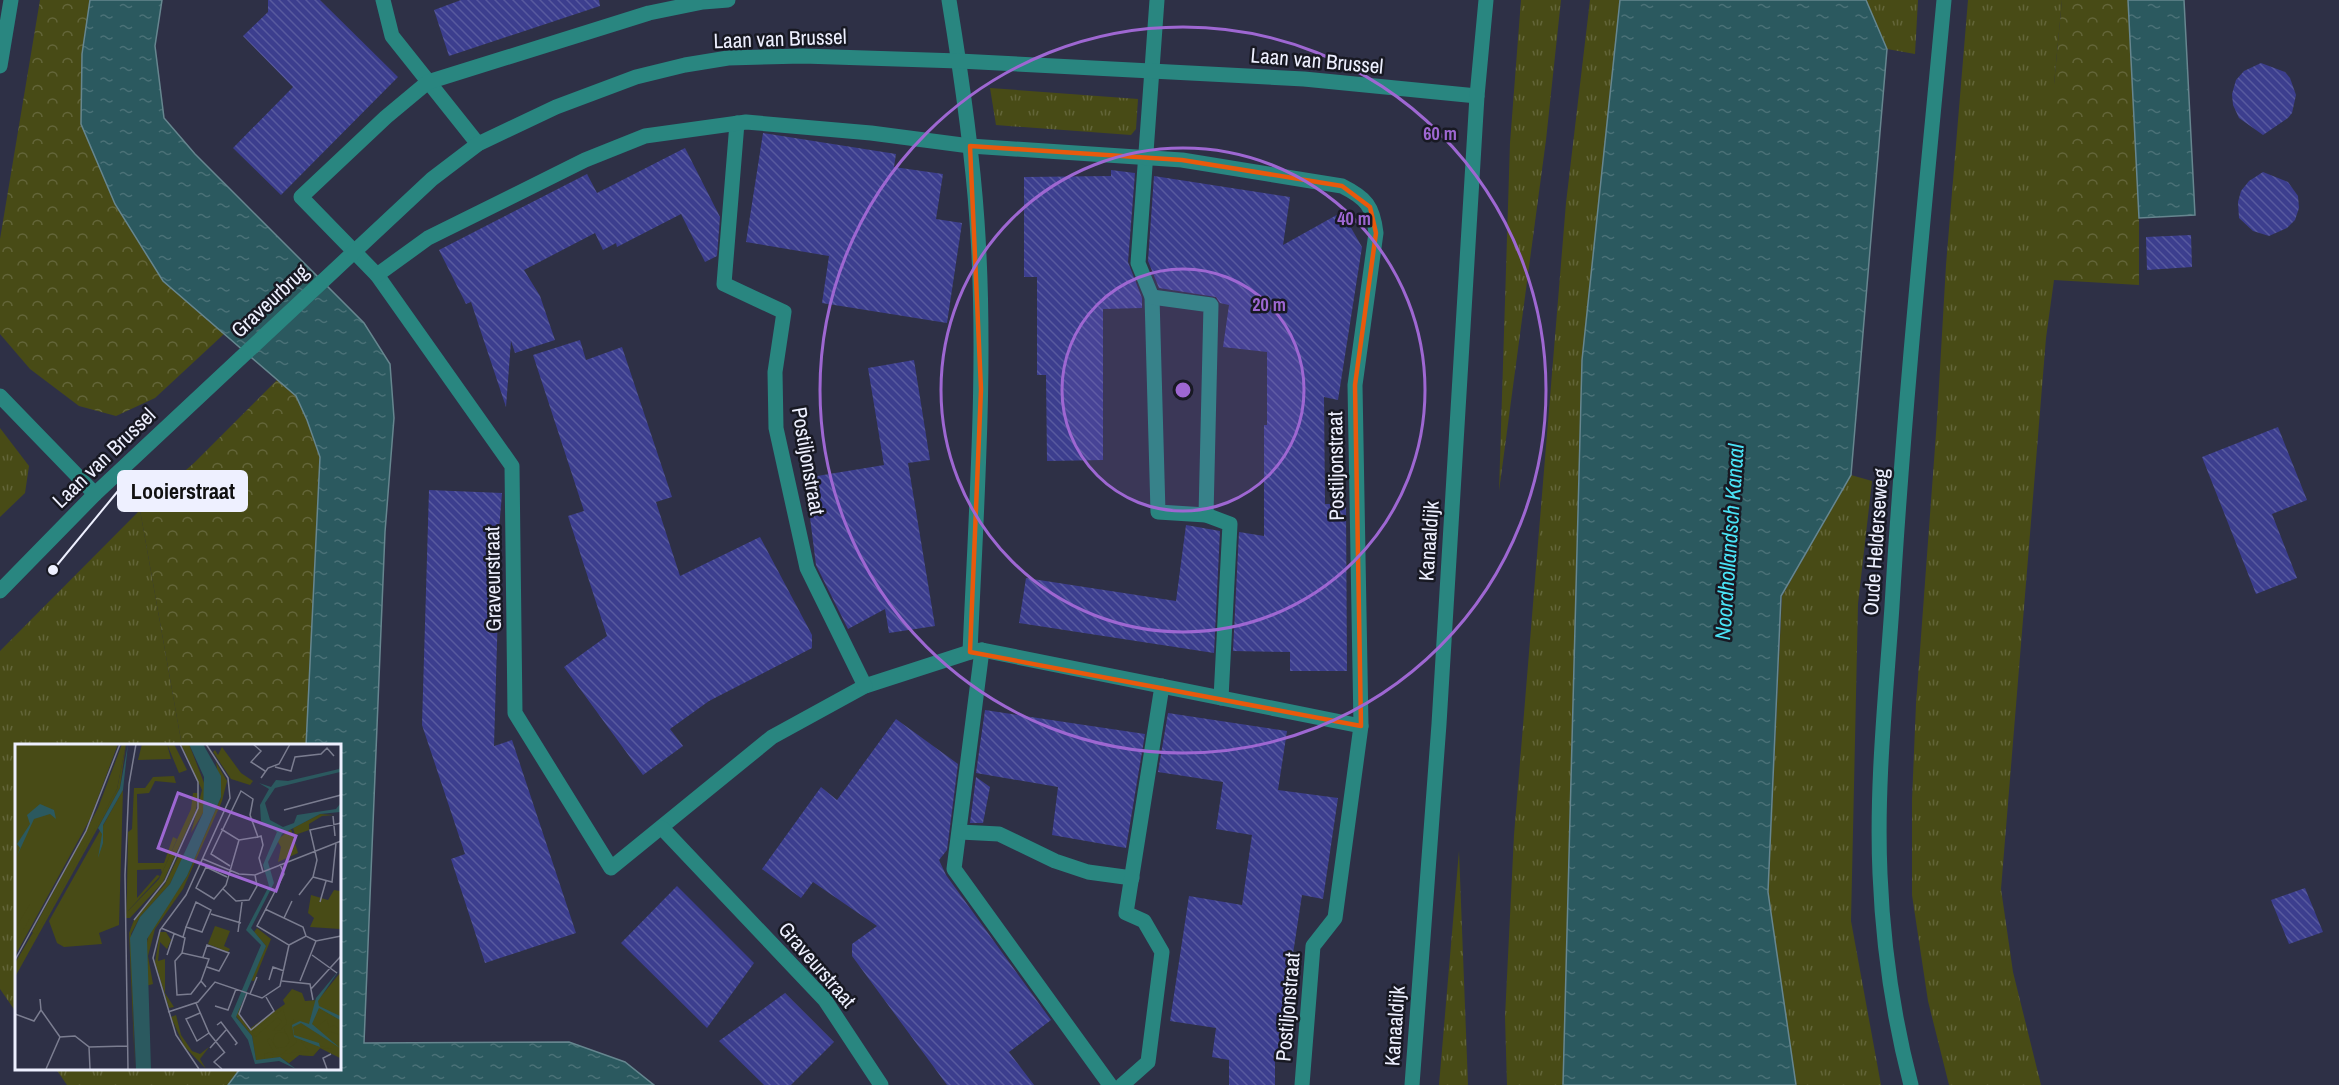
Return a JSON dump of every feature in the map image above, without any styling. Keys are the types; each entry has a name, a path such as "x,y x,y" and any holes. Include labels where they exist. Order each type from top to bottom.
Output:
{"street":[{"path":"0,66 10,0"},
{"path":"382,0 392,36 478,144"},
{"name":"Laan van Brussel","path":"354,250 302,197 386,117 428,82 649,13 728,0"},
{"path":"949,0 970,146 977,222 981,388 976,651 960,832 954,869 1110,1085"},
{"path":"1157,0 1138,263 1152,297 1158,512 1206,515 1230,524 1221,698"},
{"name":"Kanaaldijk","path":"1412,1085 1439,724 1477,96 1486,0"},
{"name":"Oude Helderseweg","path":"1911,1085 1898,1035 1884,942 1880,872 1881,782 1896,530 1944,0"},
{"name":"Laan van Brussel","path":"328,274 415,193 478,144 521,122 610,85 685,65 756,56 959,61 1304,79 1477,96"},
{"path":"377,274 428,238 585,160 645,136 746,122 871,133 970,146 1146,156"},
{"name":"Postiljonstraat","path":"737,123 724,284 784,312 775,372 776,428 807,568 865,686"},
{"name":"Postiljonstraat","path":"1146,156 1342,186 1358,195 1370,207 1374,219 1376,233 1355,385 1361,726 1335,918 1313,946 1302,1085"},
{"name":"Graveurstraat","path":"354,250 377,274 512,466 515,713 611,868 772,737 865,686 976,651"},
{"name":"Graveurbrug","path":"240,358 328,274"},
{"path":"1152,297 1211,305 1206,515"},
{"name":"Laan van Brussel","path":"0,591 95,494 240,358"},
{"path":"0,396 95,494"},
{"path":"976,651 1361,726"},
{"path":"1122,1085 1148,1062 1162,951 1144,921 1126,913 1161,686"},
{"name":"Graveurstraat","path":"662,828 825,1000 881,1085"},
{"path":"960,832 999,834 1077,869 1132,878"}],"highlighted area":[{"path":"970,146 1182,160 1342,186 1370,207 1376,233 1355,385 1361,726 970,652 981,389"}],"green space":[{"path":"40,0 90,0 82,54 81,124 115,204 163,281 224,334 155,398 116,416 79,406 30,369 0,334 0,239"},
{"path":"1521,0 1561,0 1546,140 1499,491 1510,143"},
{"path":"1590,0 1620,0 1582,360 1563,1085 1507,1085 1505,1017 1514,835 1566,203"},
{"path":"1866,0 1918,0 1915,54 1887,49"},
{"path":"1968,0 2062,0 2054,84 2054,280 2046,338 2001,889 2013,972 2041,1085 1949,1085 1928,1001 1912,895 1912,800 1916,704 1946,265"},
{"path":"2062,0 2128,0 2139,218 2139,285 2054,280 2054,84"},
{"path":"990,88 1138,99 1136,129 1131,135 996,125"},
{"path":"277,380 296,396 320,457 306,744 182,744 140,510 194,463"},
{"path":"0,428 29,466 25,493 0,517"},
{"path":"1851,475 1872,481 1858,604 1851,921 1881,1085 1796,1085 1768,892 1782,596"},
{"path":"140,510 182,744 15,744 15,1011 0,989 0,651"},
{"path":"1459,851 1468,1085 1439,1085"},
{"path":"57,1070 239,1070 228,1085 67,1085"}],"water":[{"path":"90,0 162,0 155,46 164,118 195,154 364,323 390,364 394,418 385,532 364,1043 569,1042 625,1062 654,1085 228,1085 239,1070 340,1070 340,744 306,744 320,457 296,396 163,281 115,204 81,124 82,54"},
{"name":"Noordhollandsch Kanaal","path":"1620,0 1866,0 1887,49 1851,475 1781,596 1768,892 1796,1085 1563,1085 1582,360"},
{"path":"2128,0 2184,0 2195,215 2139,218"}],"building":[{"path":"268,0 320,0 398,77 281,195 233,148 293,87 243,36 268,12"},
{"path":"461,0 599,0 600,6 449,56 434,10"},
{"path":"2261,63 2285,72 2290,78 2296,95 2292,113 2288,118 2263,135 2239,118 2233,105 2232,94 2236,80 2244,71"},
{"path":"763,133 896,154 894,167 943,174 936,219 962,223 947,323 822,303 829,256 746,242"},
{"path":"685,148 720,217 717,256 705,262 681,214 617,247 616,243 603,250 595,233 524,270 540,296 555,340 515,353 511,341 506,407 471,302 466,304 439,250 587,174 597,193"},
{"path":"1111,170 1135,173 1128,262 1142,298 1142,308 1103,309 1103,460 1047,461 1046,375 1037,375 1037,277 1024,277 1024,177 1111,176"},
{"path":"2263,172 2288,182 2298,196 2299,208 2295,220 2287,228 2269,236 2253,231 2239,218 2238,202 2241,191 2249,181"},
{"path":"1154,176 1290,197 1283,245 1342,212 1362,247 1338,400 1324,397 1325,504 1346,504 1347,671 1290,671 1290,652 1233,651 1239,532 1264,536 1264,425 1267,425 1267,352 1223,347 1229,305 1220,303 1216,297 1159,288 1148,261"},
{"path":"2191,235 2192,267 2147,270 2146,237"},
{"path":"580,340 586,360 622,347 672,497 656,502 680,576 760,537 812,635 812,648 709,701 670,729 683,746 643,775 564,667 607,636 568,516 584,511 533,355"},
{"path":"914,360 930,460 908,463 935,626 889,633 885,609 848,629 816,565 805,478 884,465 868,368"},
{"path":"2278,427 2307,500 2272,514 2297,578 2256,594 2202,457"},
{"path":"429,490 502,493 498,542 500,541 494,746 512,740 576,933 485,963 451,859 465,854 422,725"},
{"path":"1186,525 1220,531 1214,653 1019,623 1026,578 1176,601"},
{"path":"985,710 1145,734 1126,848 1052,835 1058,787 976,773"},
{"path":"1168,713 1287,731 1278,790 1338,798 1323,899 1302,895 1277,1058 1275,1057 1275,1085 1229,1085 1229,1060 1212,1057 1216,1028 1170,1021 1189,896 1242,905 1252,835 1216,829 1223,782 1158,772"},
{"path":"896,719 958,764 947,850 939,860 946,875 1051,1020 1009,1052 1034,1085 947,1085 852,956 852,944 877,926 813,882 801,898 762,869 821,787 837,800"},
{"path":"976,777 990,787 983,823 970,823"},
{"path":"677,886 754,963 707,1028 621,943"},
{"path":"2305,888 2323,932 2289,944 2271,900"},
{"path":"785,993 834,1042 791,1085 764,1085 719,1041"}],"place":[{"name":"Looierstraat","path":"53,570"}]}
